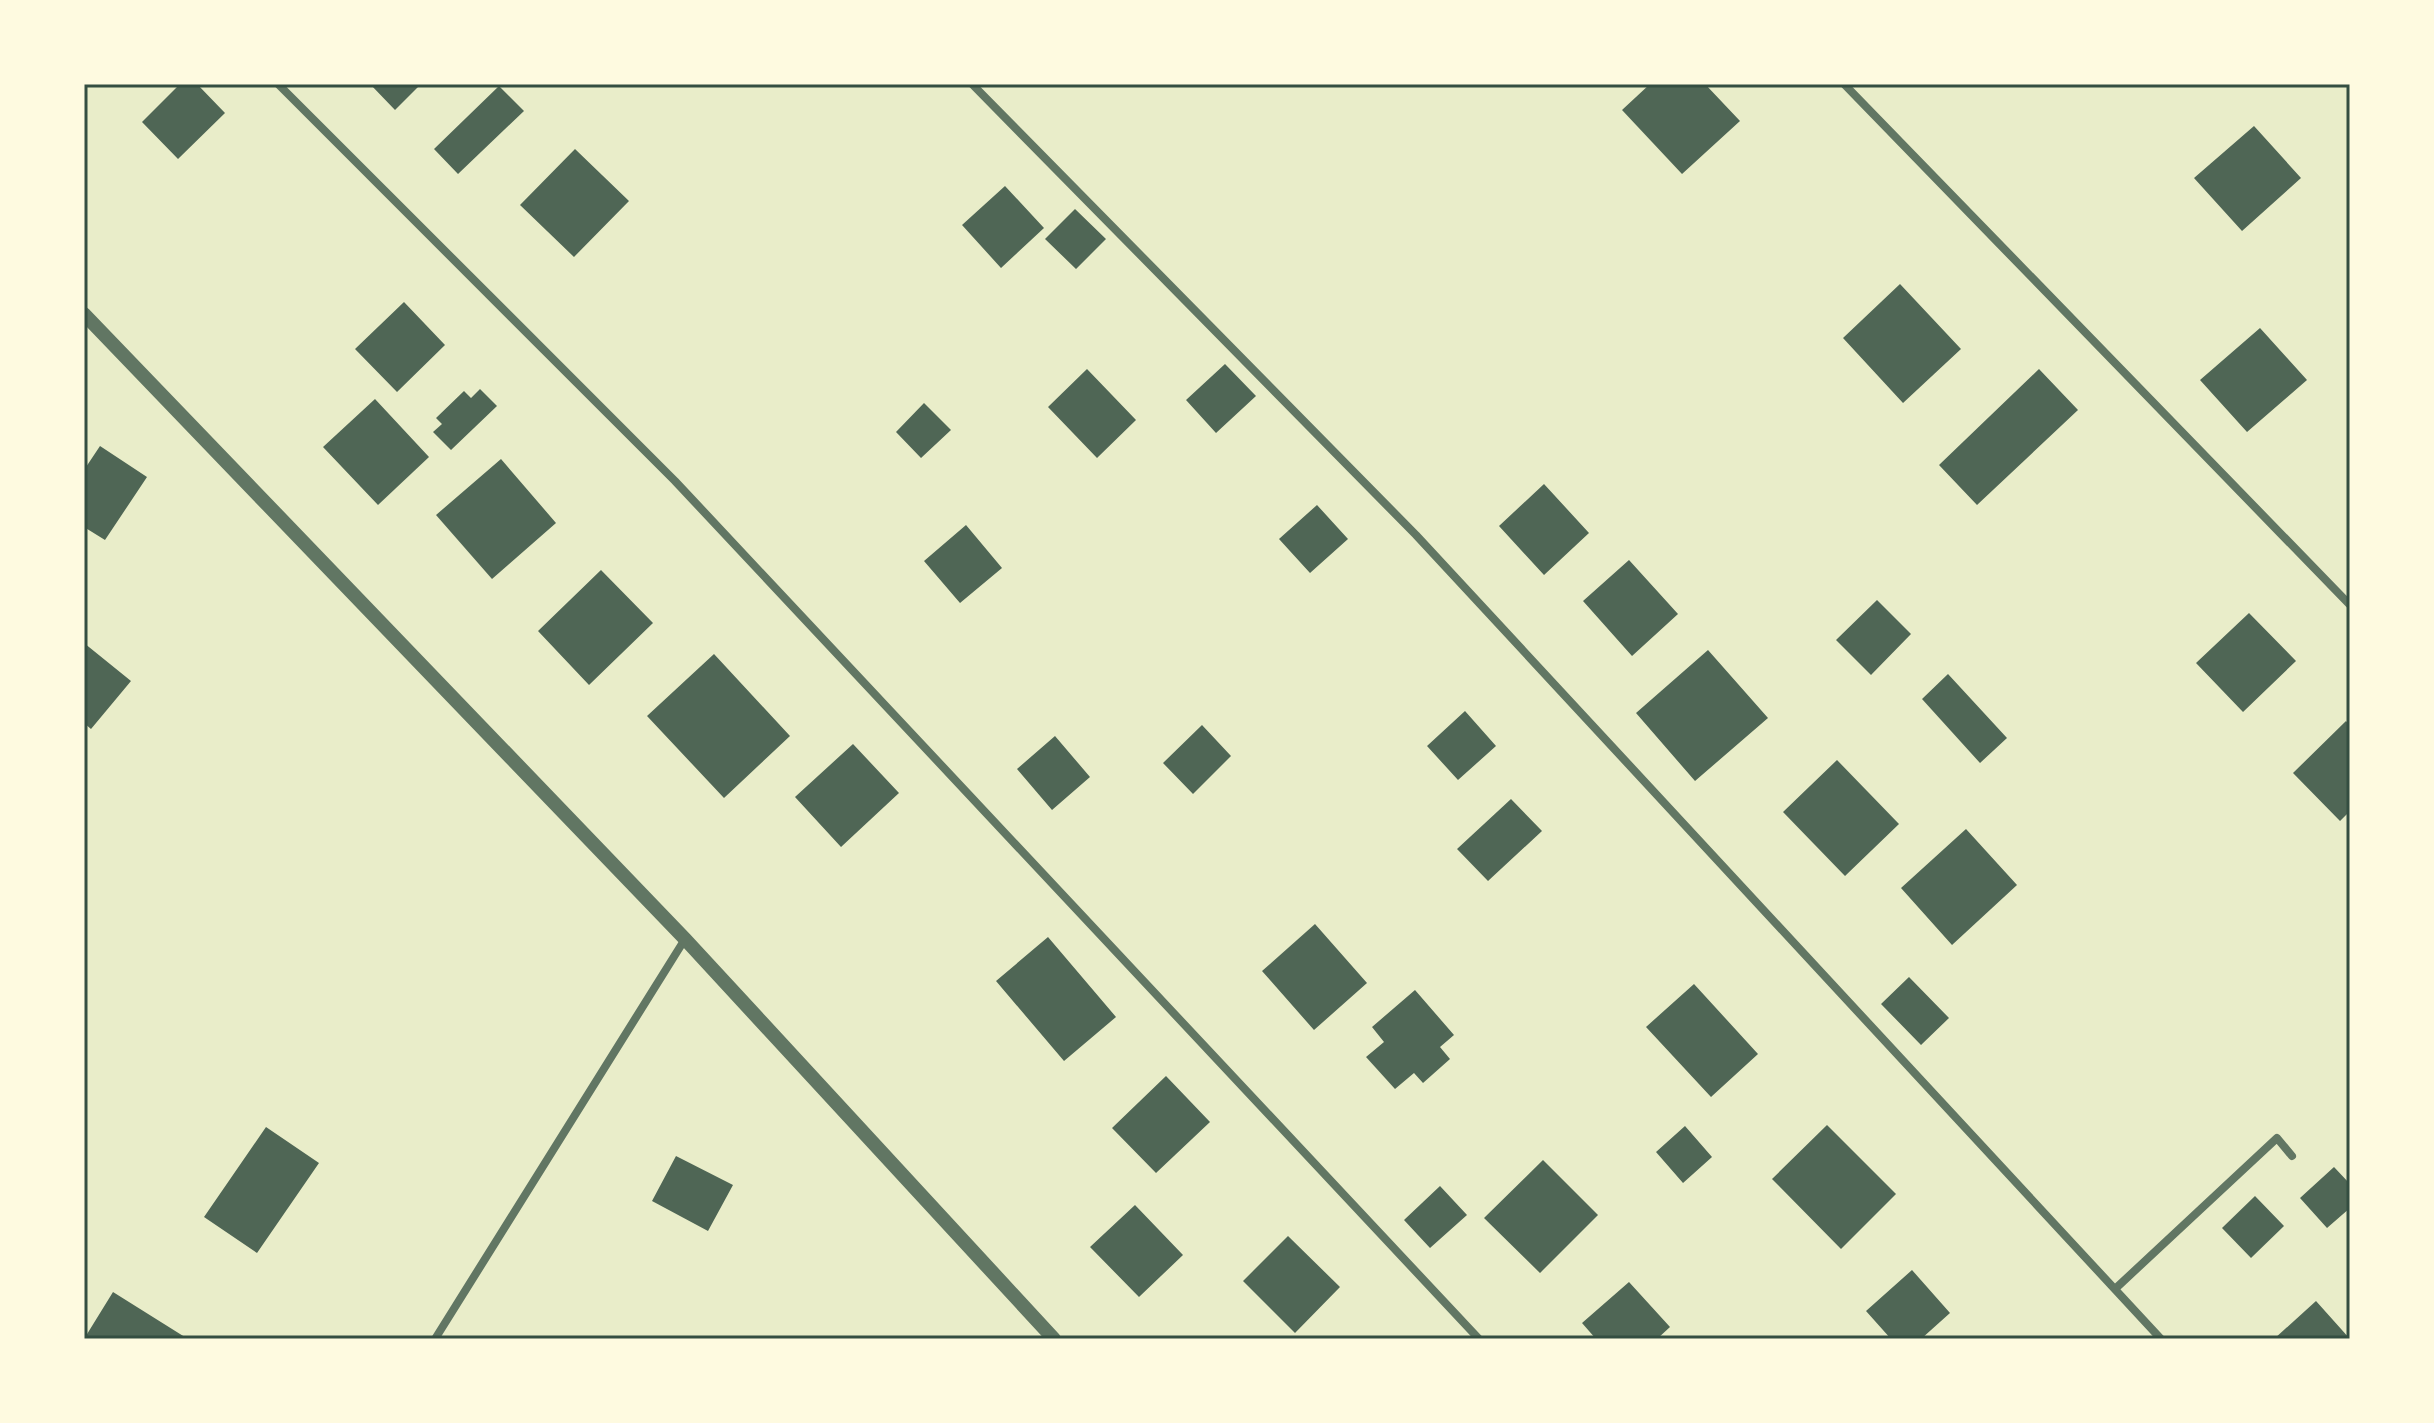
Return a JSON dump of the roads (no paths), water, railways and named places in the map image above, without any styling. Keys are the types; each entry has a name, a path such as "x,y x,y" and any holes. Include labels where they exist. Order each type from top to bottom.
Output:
{"street":[{"path":"278,84 675,481 1479,1339"},
{"path":"972,84 1416,535 2161,1339"},
{"path":"1844,84 2350,605"},
{"path":"84,314 685,939 1054,1339"},
{"path":"435,1339 685,939"},
{"path":"2115,1289 2277,1138 2292,1156"}]}
